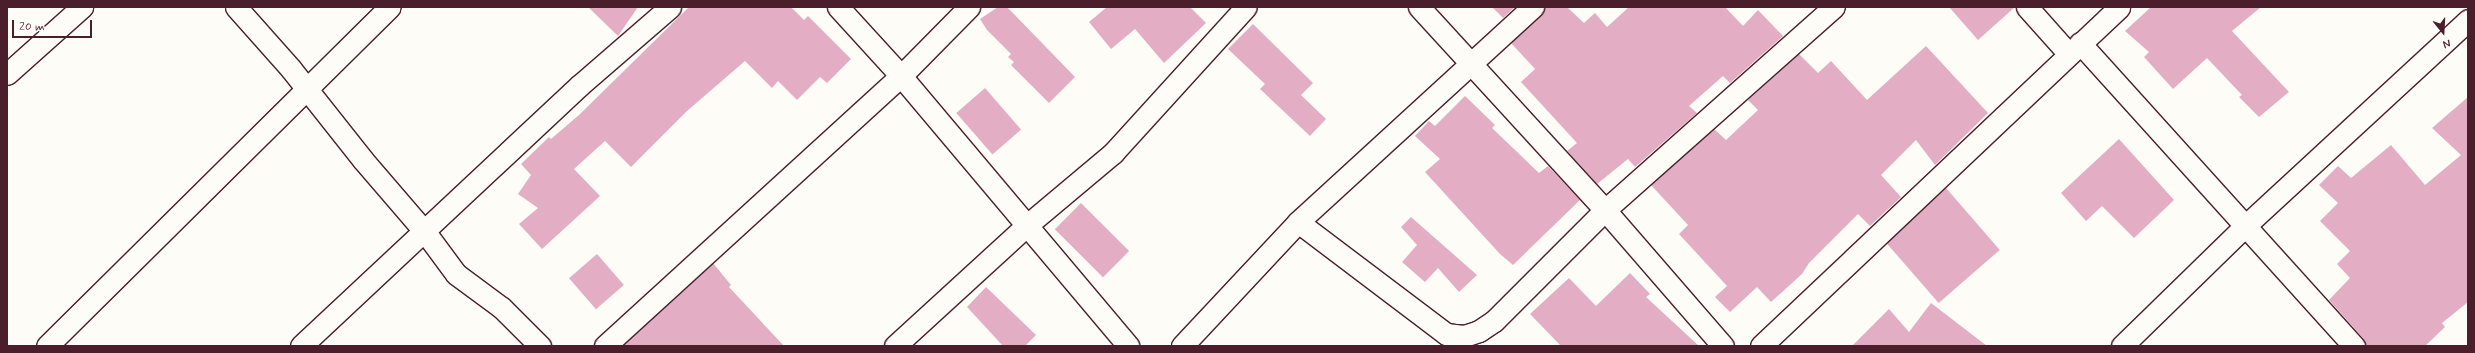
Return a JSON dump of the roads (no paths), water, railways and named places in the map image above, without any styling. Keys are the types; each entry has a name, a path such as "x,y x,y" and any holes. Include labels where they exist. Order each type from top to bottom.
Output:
{"street":[{"path":"7,74 82,7"},
{"path":"236,7 307,89 425,232 456,274 502,308 540,346"},
{"path":"47,346 389,7"},
{"path":"301,346 425,232 580,85 670,7"},
{"path":"838,7 901,76 1128,346"},
{"path":"605,346 901,76 968,7"},
{"path":"895,346 1026,226 1113,153 1246,7"},
{"path":"1419,7 1471,66 1605,210 1723,346"},
{"path":"1182,346 1298,222 1471,66 1533,7"},
{"path":"1298,222 1446,334 1464,336 1479,331 1494,321 1605,210 1834,7"},
{"path":"2027,7 2074,48 2244,227 2354,346"},
{"path":"1761,346 2119,7"},
{"path":"2122,346 2244,227 2468,20"}]}
